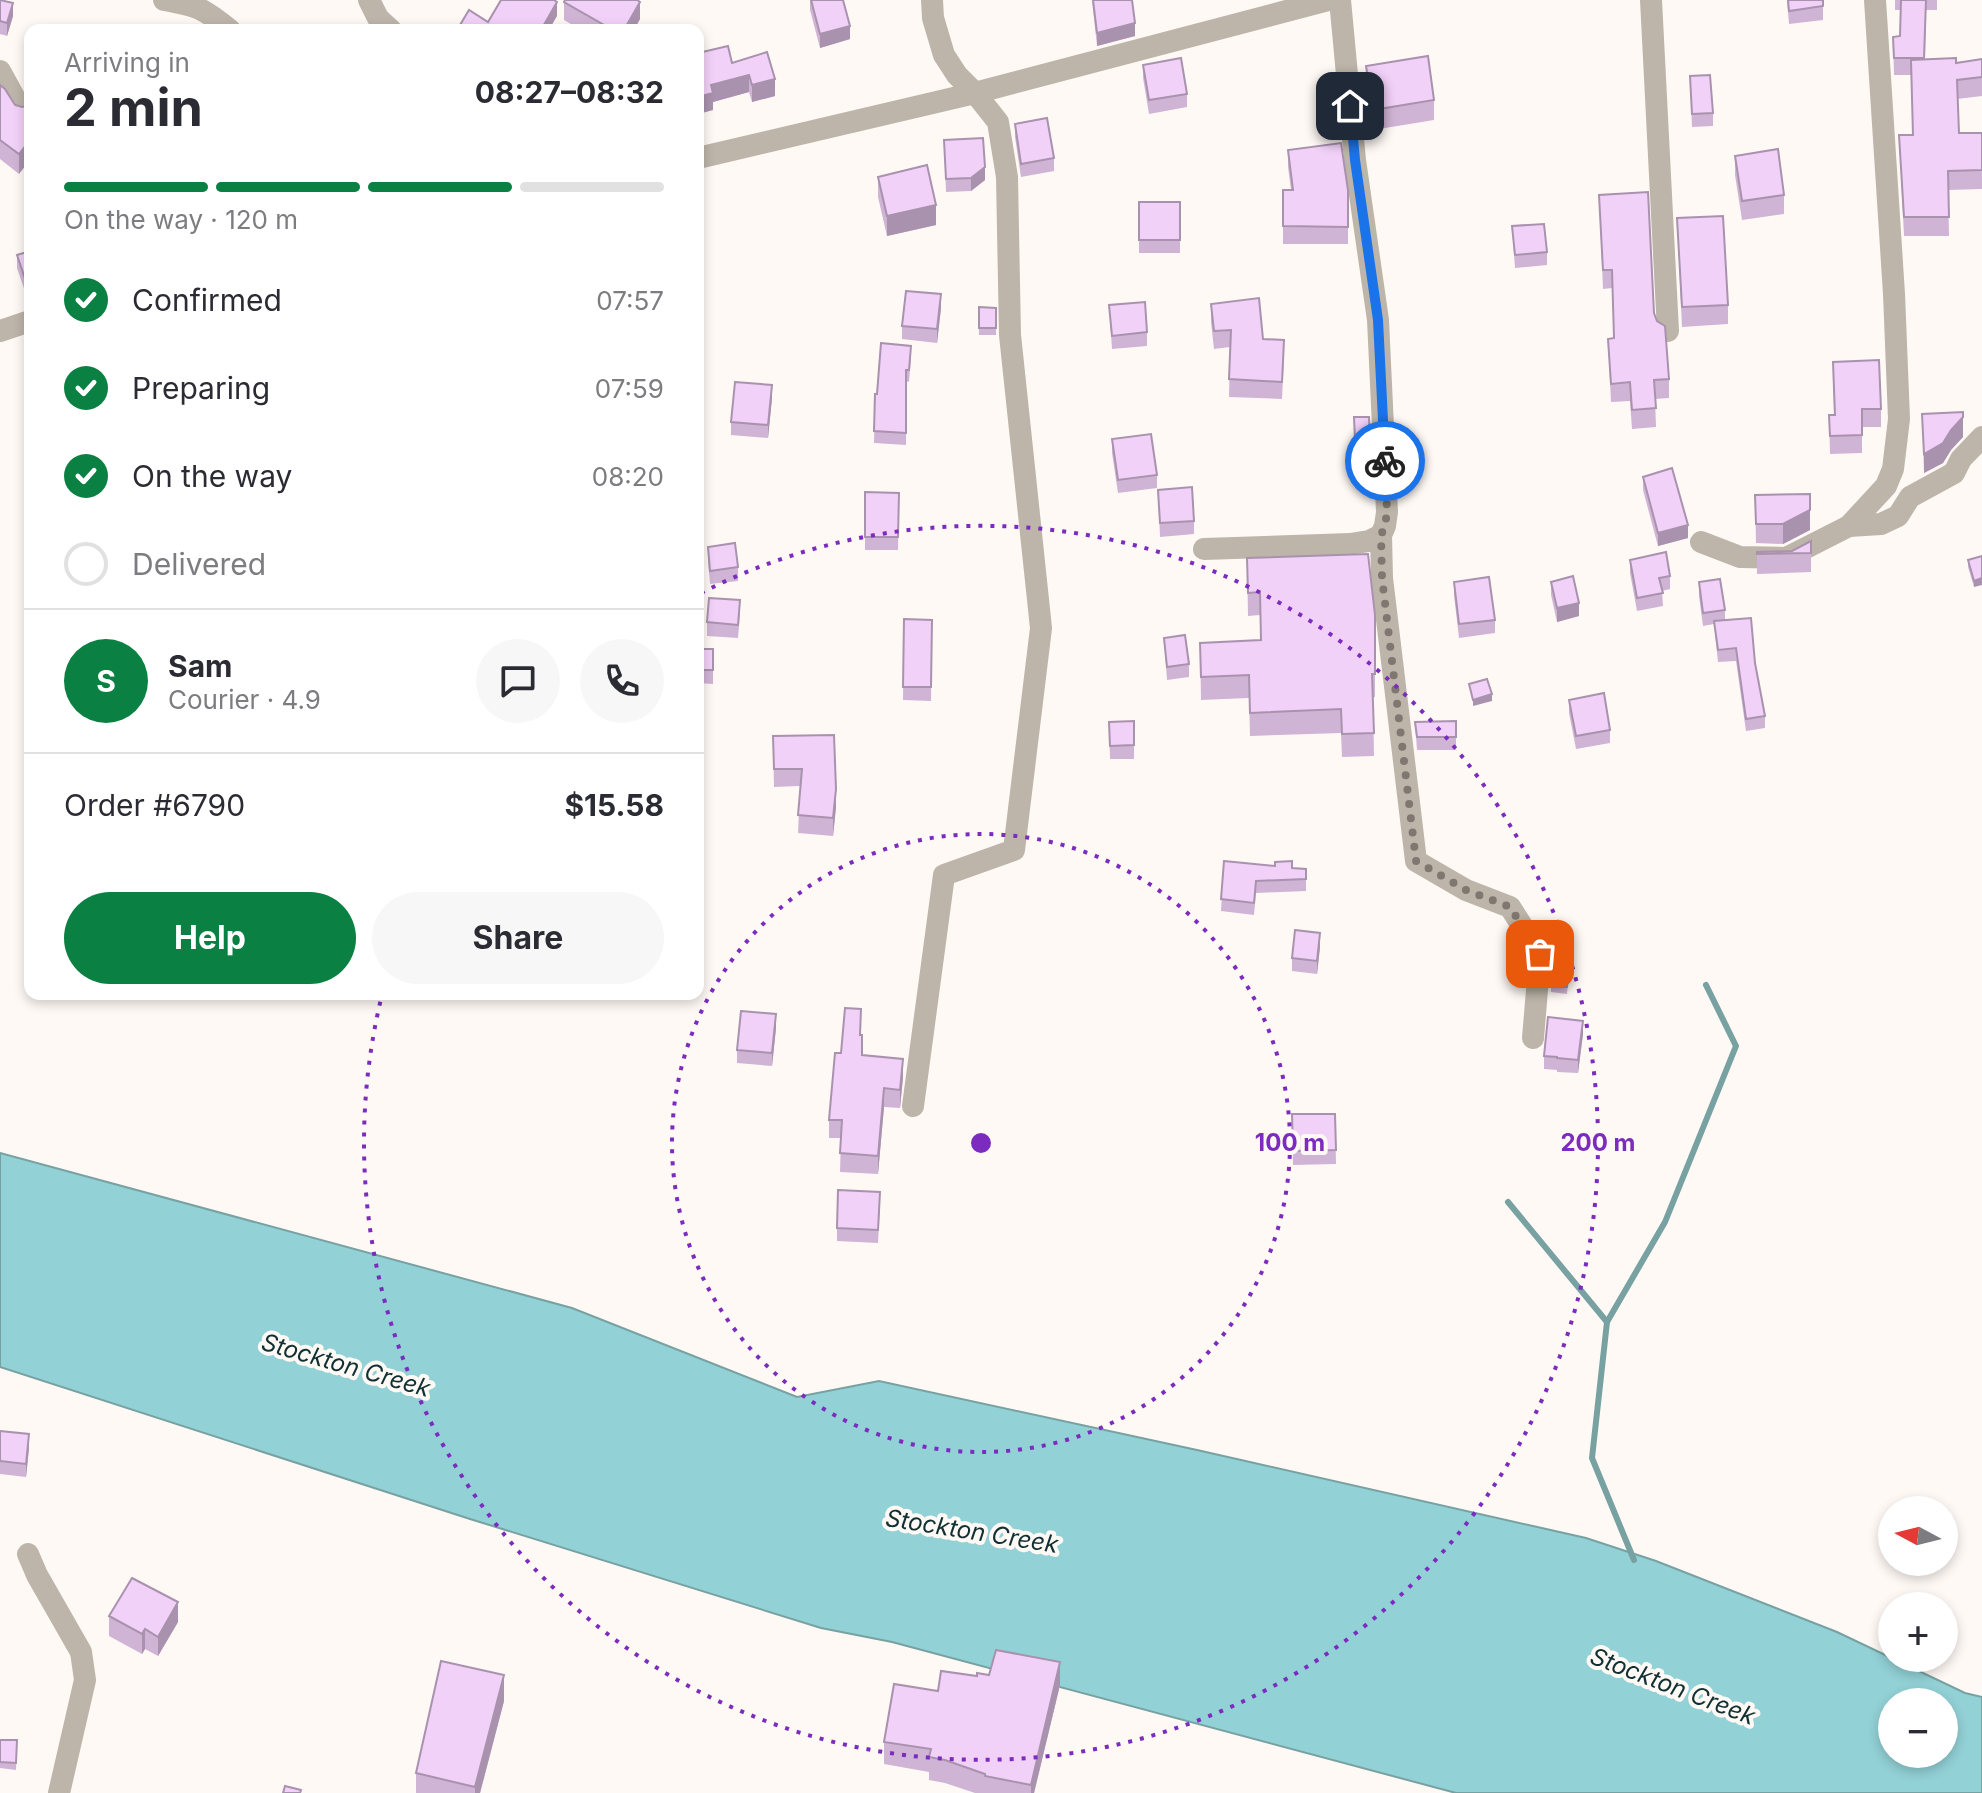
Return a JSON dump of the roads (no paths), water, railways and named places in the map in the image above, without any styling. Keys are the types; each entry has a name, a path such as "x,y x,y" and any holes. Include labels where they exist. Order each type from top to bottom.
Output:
{"street":[{"path":"164,0 193,5 223,24"},
{"path":"369,0 384,24"},
{"path":"913,1106 944,875 1014,850 1041,628 1010,335 1007,177 998,122 957,75 944,55 933,18 932,0"},
{"path":"704,157 975,93 1264,8 1328,0"},
{"path":"1340,0 1355,160 1378,320 1387,512 1381,535 1382,578 1416,861 1466,890 1510,907 1540,954 1533,1038"},
{"path":"1651,0 1668,331"},
{"path":"1701,542 1740,557 1786,558 1849,526 1886,486 1893,469 1899,419 1875,0"},
{"path":"0,71 23,113"},
{"path":"0,331 24,323"},
{"path":"1849,526 1881,524 1898,516 1910,497 1954,473 1961,459 1982,437"},
{"path":"1204,549 1350,544 1369,541 1381,535"},
{"path":"28,1554 81,1652 85,1680 59,1793"}],"water":[{"name":"Stockton Creek","path":"0,1153 572,1308 797,1397 879,1381 1586,1538 1656,1561 1837,1632 1878,1652 1878,1672 1921,1672 1955,1688 1878,1688 1878,1768 1958,1768 1958,1690 1982,1697 1982,1793 1456,1793 892,1642 821,1628 470,1519 0,1367"}],"waterway":[{"path":"1634,1560 1592,1458 1607,1322 1665,1222 1736,1046 1706,985"},
{"path":"1508,1202 1607,1322"}]}
